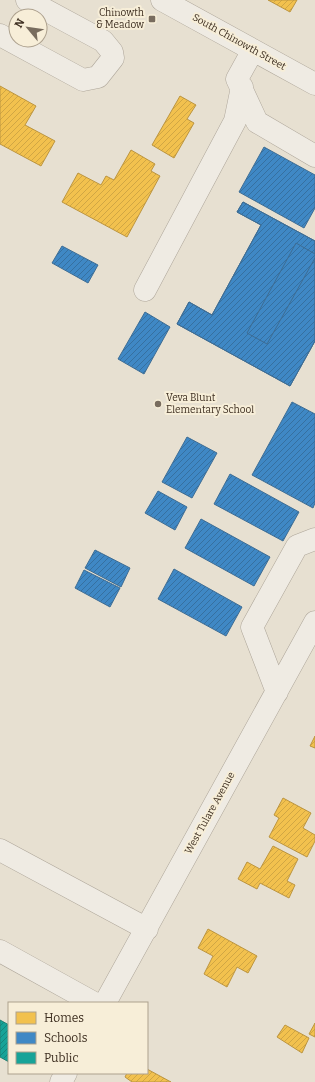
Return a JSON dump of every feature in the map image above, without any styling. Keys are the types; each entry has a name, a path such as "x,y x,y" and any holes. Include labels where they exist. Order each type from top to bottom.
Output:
{"street":[{"path":"0,35 83,80 98,78 113,58 112,52 103,41 27,0"},
{"name":"South Chinowth Street","path":"162,0 315,84"},
{"path":"253,50 238,79 257,122 315,156"},
{"path":"145,290 235,121 242,87"},
{"path":"277,692 252,626 297,546 315,539"},
{"name":"West Tulare Avenue","path":"106,1002 315,622"},
{"path":"0,850 147,929"},
{"path":"0,951 92,1002"}],"building: Homes":[{"path":"268,0 297,0 290,12"},
{"path":"0,86 36,106 25,125 55,141 41,166 0,144"},
{"path":"180,96 196,105 187,119 194,123 174,158 152,145"},
{"path":"131,150 155,164 151,171 160,176 127,237 62,202 78,173 101,185 106,176 114,180"},
{"path":"315,736 315,748 310,746"},
{"path":"283,798 311,813 303,828 315,835 315,841 307,857 269,837 279,818 274,815"},
{"path":"273,846 298,859 287,881 295,885 289,898 260,883 257,889 238,879 247,862 260,869"},
{"path":"208,929 257,956 248,973 237,967 227,987 204,974 213,956 198,948"},
{"path":"315,1023 315,1037 309,1034"},
{"path":"285,1025 309,1038 302,1053 277,1037"},
{"path":"148,1070 171,1082 132,1082 125,1077 126,1074 148,1074"}],"building: Schools":[{"path":"264,147 315,175 315,208 304,228 239,192"},
{"path":"243,202 315,241 315,254 296,243 247,333 267,344 315,258 315,341 290,386 177,324 189,302 212,315 261,225 237,212"},
{"path":"243,202 315,241 315,341 290,386 177,324 189,302 212,315 261,225 237,212"},
{"path":"62,246 98,265 88,283 52,263"},
{"path":"145,312 170,327 144,374 118,359"},
{"path":"292,402 315,414 315,503 313,508 252,475"},
{"path":"187,437 217,453 192,498 162,482"},
{"path":"230,474 299,512 283,541 214,504"},
{"path":"158,491 187,507 175,530 145,513"},
{"path":"201,519 270,557 254,586 185,548"},
{"path":"95,550 130,568 121,587 85,568"},
{"path":"174,569 242,607 226,636 158,599"},
{"path":"84,570 120,588 110,607 75,588"}],"building: Public":[{"path":"0,1020 8,1024 8,1061 0,1057"}],"place":[{"name":"Chinowth & Meadow","path":"152,19"},
{"name":"Veva Blunt Elementary School","path":"158,404"}]}
